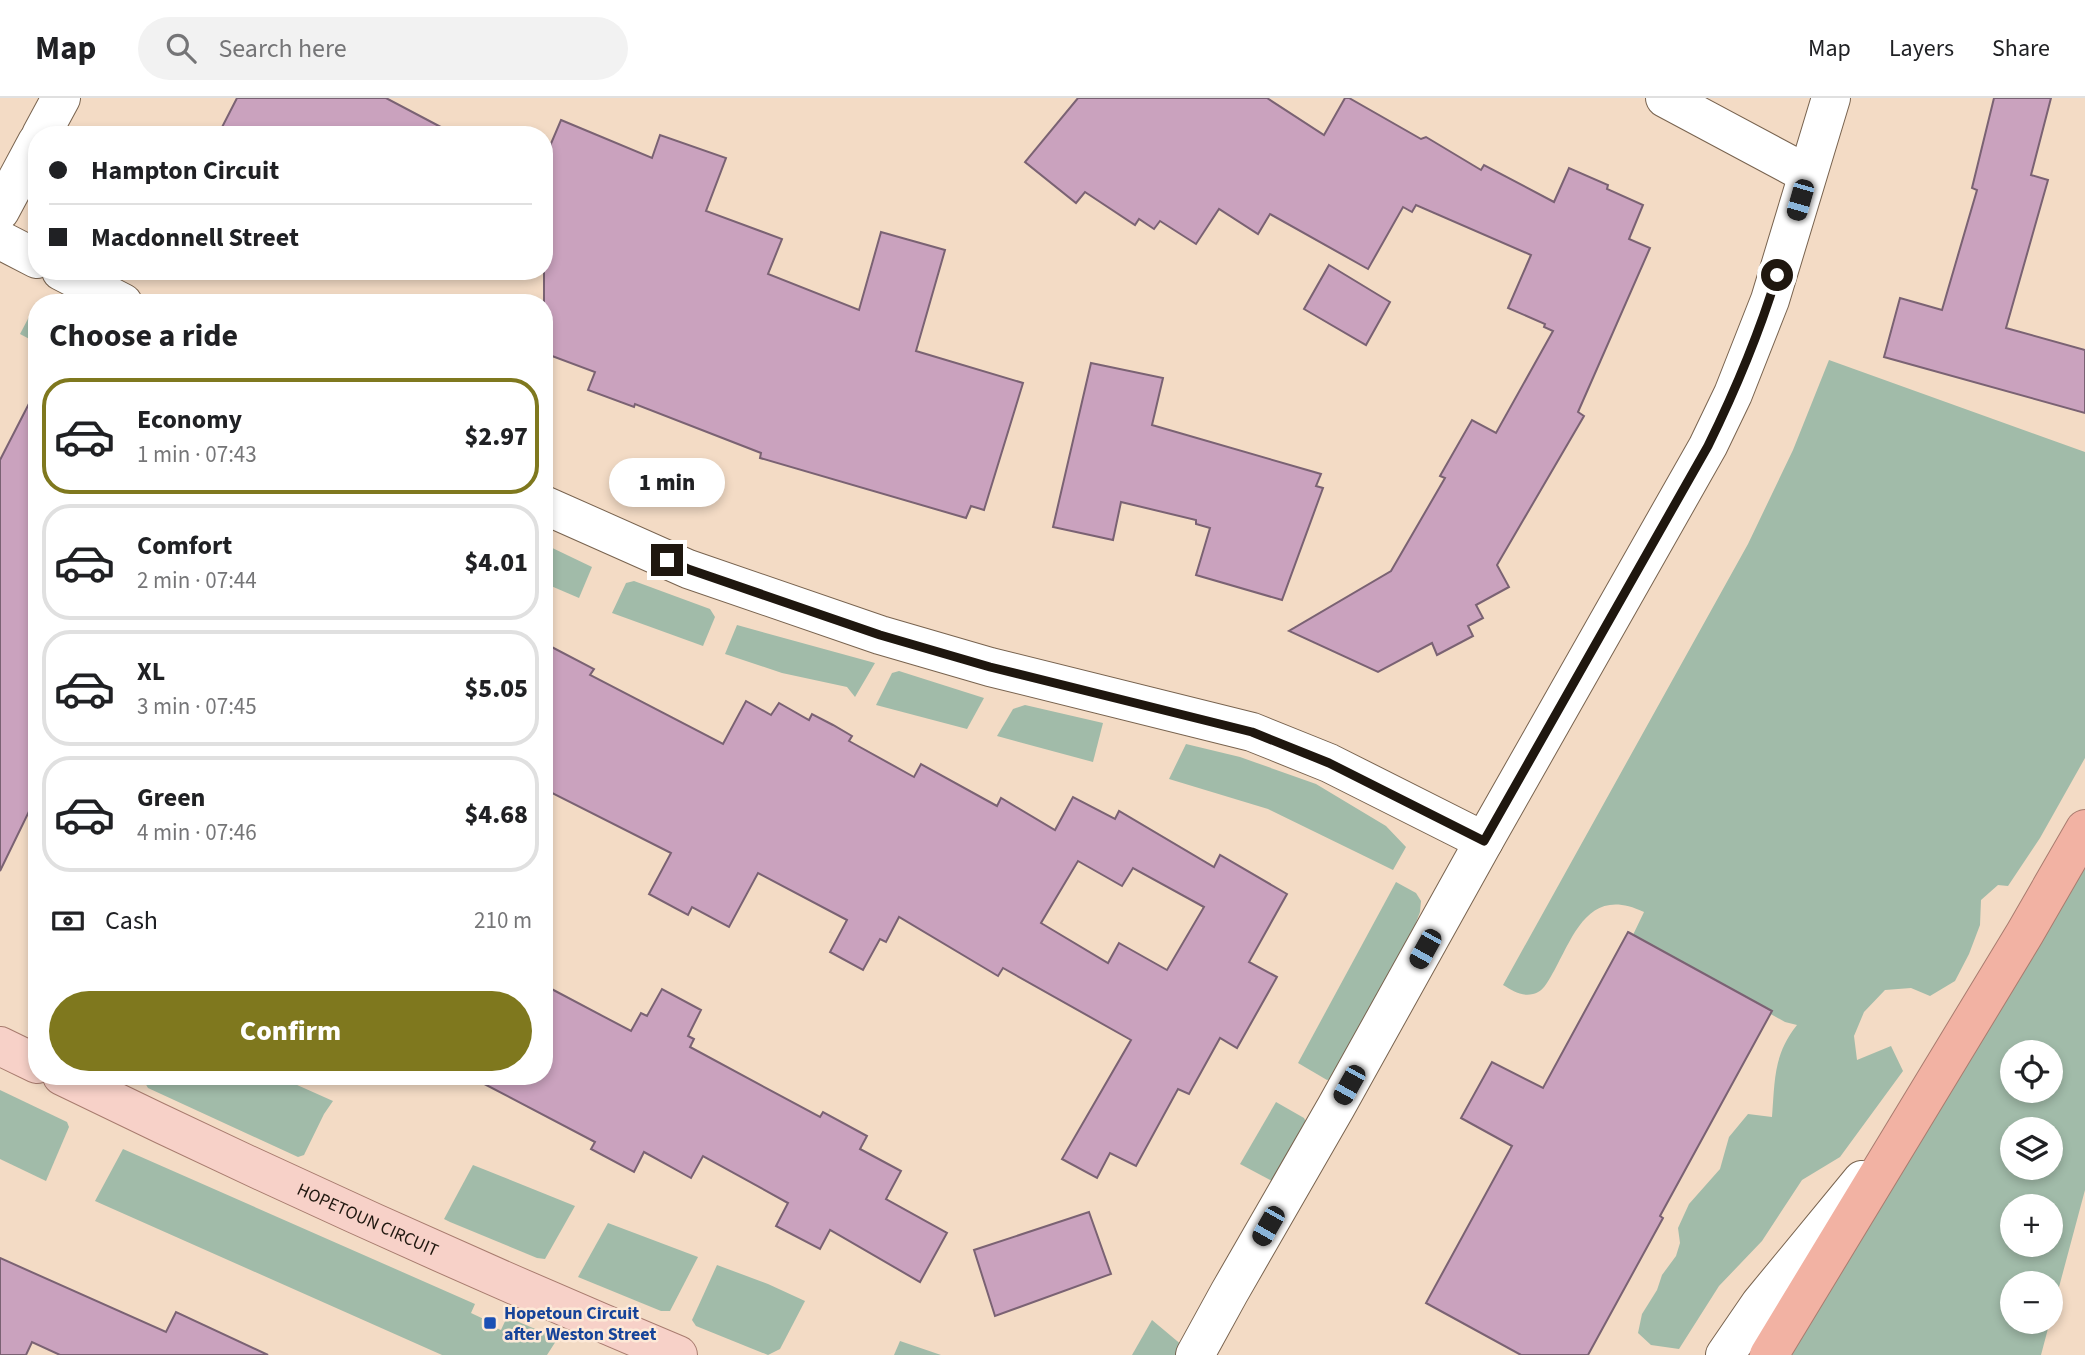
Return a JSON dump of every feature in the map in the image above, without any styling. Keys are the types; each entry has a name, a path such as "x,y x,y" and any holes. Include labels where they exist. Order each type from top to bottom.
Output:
{"highway":[{"path":"1769,1355 2025,933 2085,829"}],"main road":[{"path":"0,1046 28,1060"},
{"name":"HOPETOUN CIRCUIT","path":"81,1085 206,1146 467,1265 678,1355"}],"street":[{"path":"46,126 61,98"},
{"path":"1665,98 1807,174"},
{"path":"1195,1355 1688,480 1733,394 1770,300 1831,98"},
{"path":"0,211 28,159"},
{"path":"0,240 28,254"},
{"path":"78,280 106,294"},
{"path":"553,509 688,569 880,635 990,667 1252,732 1329,763 1484,841"},
{"path":"1726,1355 1776,1283 1908,1124"}],"green space":[{"path":"28,319 28,338 20,334"},
{"path":"1829,360 2085,452 2085,758 2040,838 2008,886 1998,885 1981,900 1980,925 1955,981 1930,996 1911,988 1885,990 1864,1012 1854,1036 1857,1060 1891,1046 1903,1071 1840,1157 1802,1180 1762,1241 1719,1286 1679,1349 1651,1345 1638,1333 1642,1314 1657,1290 1662,1275 1676,1256 1680,1243 1678,1228 1689,1204 1720,1169 1729,1137 1748,1114 1772,1117 1779,1058 1797,1025 1785,1022 1632,937 1644,912 1625,905 1610,905 1597,909 1587,917 1577,928 1540,991 1525,995 1503,985 1748,544 1793,450"},
{"path":"553,548 592,567 579,598 553,587"},
{"path":"634,581 710,609 715,617 703,646 612,613 626,583"},
{"path":"737,625 875,663 855,697 847,687 782,673 725,654"},
{"path":"899,671 984,698 967,729 876,705 892,673"},
{"path":"1025,705 1103,723 1093,762 997,736 1013,709"},
{"path":"1186,744 1240,757 1316,784 1386,826 1406,847 1393,870 1268,809 1169,779"},
{"path":"2085,854 2085,1190 2063,1272 2000,1271 2000,1334 2047,1334 2041,1355 1791,1355"},
{"path":"1396,882 1416,893 1421,901 1420,912 1410,938 1331,1079 1327,1080 1298,1063"},
{"path":"146,1085 297,1085 333,1101 304,1155 298,1157"},
{"path":"0,1090 67,1122 69,1127 46,1181 0,1159"},
{"path":"1276,1102 1304,1118 1307,1124 1274,1182 1240,1164"},
{"path":"123,1149 475,1304 471,1313 488,1321 487,1324 501,1330 507,1317 552,1336 556,1341 547,1355 442,1355 95,1201"},
{"path":"473,1165 575,1206 545,1259 444,1219"},
{"path":"608,1223 698,1257 670,1311 661,1311 578,1277"},
{"path":"717,1265 805,1301 780,1349 768,1355 696,1326 692,1320"},
{"path":"1152,1320 1183,1346 1178,1355 1132,1355"},
{"path":"900,1341 941,1355 894,1355"}],"building":[{"path":"237,98 386,98 439,126 223,126"},
{"path":"1078,98 1267,98 1324,135 1345,98 1349,98 1421,139 1426,137 1481,170 1484,165 1554,202 1569,168 1608,185 1607,189 1643,205 1629,239 1650,248 1578,412 1584,416 1497,565 1509,587 1476,605 1483,618 1468,626 1473,636 1437,655 1432,643 1378,672 1289,631 1391,571 1445,478 1440,476 1472,420 1496,433 1553,331 1544,327 1545,324 1508,308 1531,255 1416,205 1412,212 1403,207 1368,269 1270,214 1258,234 1219,209 1196,244 1160,221 1154,229 1139,219 1135,225 1085,192 1076,203 1025,162"},
{"path":"1994,98 2051,98 2031,175 2048,180 2006,328 2085,350 2085,413 1884,357 1900,298 1942,310 1977,190 1972,188"},
{"path":"561,120 652,158 660,135 726,158 706,211 782,239 768,274 859,310 881,232 945,250 916,351 1023,383 984,510 971,506 966,518 760,458 761,453 635,404 634,407 588,390 595,372 553,356 553,294 544,294 544,280 553,280 553,139"},
{"path":"1329,265 1390,302 1366,345 1304,309"},
{"path":"1091,363 1163,378 1152,425 1321,474 1316,486 1323,488 1282,600 1196,575 1210,528 1196,524 1196,520 1121,502 1113,540 1053,527"},
{"path":"28,406 28,813 0,871 0,460"},
{"path":"553,648 594,669 590,675 723,744 746,701 771,715 779,703 809,720 812,714 833,725 852,736 849,741 914,777 921,764 997,806 1001,798 1055,830 1073,797 1115,819 1119,811 1214,867 1220,855 1287,894 1249,962 1277,977 1237,1048 1220,1038 1189,1094 1178,1089 1136,1166 1110,1153 1097,1178 1062,1159 1131,1040 1003,968 998,976 899,917 886,942 880,939 863,970 830,952 847,920 758,873 729,927 692,907 688,915 649,894 671,853 553,794","holes":["1078,861 1122,886 1133,868 1204,907 1167,970 1119,943 1108,963 1041,923"]},
{"path":"1628,932 1772,1011 1588,1355 1521,1355 1426,1303 1512,1146 1461,1118 1492,1062 1543,1088"},
{"path":"662,989 701,1010 688,1036 694,1039 690,1047 820,1117 823,1112 867,1136 860,1149 901,1171 886,1199 947,1233 920,1282 830,1230 820,1249 776,1226 788,1203 703,1156 691,1178 644,1152 634,1172 591,1149 595,1142 486,1085 553,1085 553,990 631,1031 641,1013 647,1016"},
{"path":"1089,1212 1111,1274 995,1316 974,1250"},
{"path":"0,1258 166,1332 176,1312 268,1355 60,1355 32,1342 26,1355 0,1355"}],"place":[{"name":"Hopetoun Circuit after Weston Street","path":"490,1323"}],"route":[{"path":"667,560 880,635 990,667 1252,732 1329,763 1484,841 1708,446 1733,394 1770,300 1777,275"}]}
